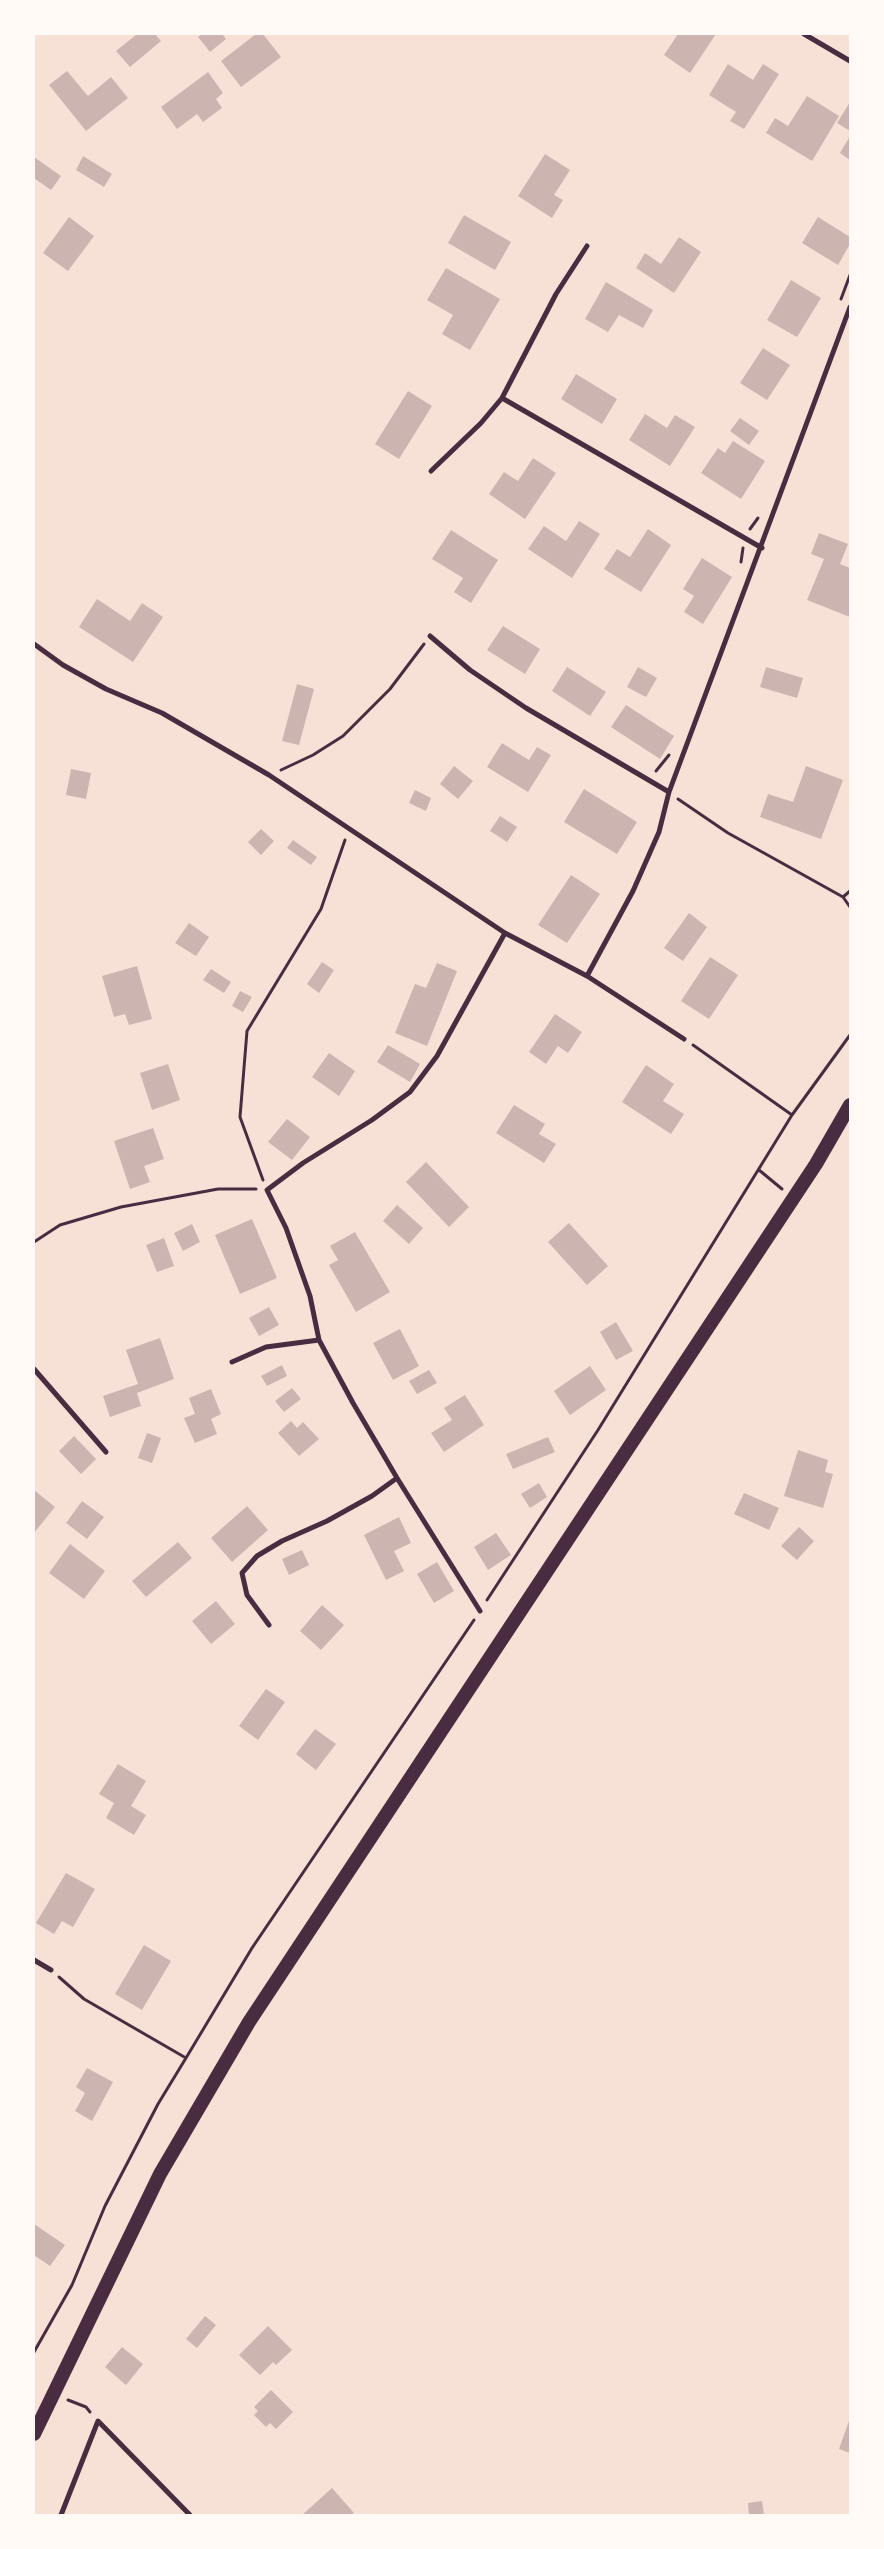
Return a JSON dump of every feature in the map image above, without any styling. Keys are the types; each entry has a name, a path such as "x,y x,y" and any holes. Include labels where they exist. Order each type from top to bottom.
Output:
{"highway":[{"path":"34,2434 160,2174 249,2022 793,1199 850,1105"}],"street":[{"path":"804,34 850,62"},
{"path":"431,471 481,423 502,398 556,294 587,246"},
{"path":"587,976 633,891 659,832 669,792 762,548 850,307"},
{"path":"502,398 762,548"},
{"path":"430,636 470,670 526,708 669,792"},
{"path":"34,644 63,665 106,689 162,713 269,775 505,933 587,976 684,1039"},
{"path":"480,1611 397,1478 353,1403 320,1340 310,1296 286,1228 267,1190 302,1163 372,1120 410,1092 437,1056 505,933"},
{"path":"232,1362 266,1347 320,1340"},
{"path":"34,1369 106,1452"},
{"path":"269,1626 247,1595 242,1573 257,1556 282,1541 327,1522 372,1496 397,1478"},
{"path":"34,1960 51,1970"},
{"path":"61,2515 98,2420 190,2515"}],"path":[{"path":"269,775 314,756 344,736 390,689 430,636"},
{"path":"669,792 728,833 843,897 850,907"},
{"path":"34,1242 60,1225 121,1207 218,1189 267,1190 240,1117 247,1032 321,910 349,828"},
{"path":"843,897 850,891"},
{"path":"34,2352 72,2285 109,2198 158,2104 252,1948 480,1611 598,1430 792,1115 850,1035"},
{"path":"684,1039 792,1115"},
{"path":"759,1170 793,1199"},
{"path":"51,1970 84,1999 186,2058"},
{"path":"52,2394 86,2407 98,2420"}],"building":[{"path":"137,34 155,34 161,41 130,67 116,51"},
{"path":"202,34 222,34 226,39 210,52 198,37"},
{"path":"256,34 263,34 281,57 241,87 221,61"},
{"path":"678,34 716,34 690,73 664,55"},
{"path":"728,64 753,80 763,64 779,74 744,129 730,121 736,112 709,95"},
{"path":"67,71 88,96 111,77 128,98 86,131 49,85"},
{"path":"208,72 223,93 216,99 222,108 203,122 197,114 177,129 161,107"},
{"path":"807,96 839,116 812,161 766,133 775,118 788,126"},
{"path":"850,102 850,131 837,123"},
{"path":"850,136 850,160 840,153"},
{"path":"545,154 570,170 554,195 563,200 552,218 518,196"},
{"path":"83,156 112,174 104,187 76,170"},
{"path":"34,157 61,176 51,190 34,178"},
{"path":"464,215 511,242 495,270 448,243"},
{"path":"69,217 94,236 68,271 43,253"},
{"path":"818,217 850,237 850,244 838,265 802,243"},
{"path":"679,237 701,252 674,293 636,268 645,253 661,264"},
{"path":"446,268 500,299 470,350 442,334 453,315 427,300"},
{"path":"791,280 821,298 797,337 767,320"},
{"path":"606,282 653,310 643,328 619,315 608,332 585,319"},
{"path":"763,348 790,365 767,400 740,383"},
{"path":"576,374 617,399 602,424 561,399"},
{"path":"408,391 432,406 399,459 375,444"},
{"path":"645,414 667,428 675,415 695,427 670,466 629,440"},
{"path":"740,418 759,431 749,445 730,431"},
{"path":"733,441 765,461 741,499 701,473 718,448 725,453"},
{"path":"533,458 556,473 525,519 489,494 504,472 518,481"},
{"path":"579,521 600,534 572,578 528,549 544,526 566,541"},
{"path":"648,529 671,545 641,592 604,569 617,549 630,557"},
{"path":"451,530 498,560 471,603 454,592 463,578 432,559"},
{"path":"819,533 848,544 840,564 850,568 850,617 807,600 824,559 811,554"},
{"path":"702,558 732,577 703,624 684,612 694,596 683,589"},
{"path":"97,599 130,621 142,603 163,617 133,662 79,627"},
{"path":"503,626 540,649 525,674 487,650"},
{"path":"567,667 606,692 590,716 552,691"},
{"path":"638,667 657,678 646,697 627,687"},
{"path":"766,667 803,678 797,698 760,687"},
{"path":"297,684 314,689 299,745 282,741"},
{"path":"626,705 674,736 660,759 611,727"},
{"path":"502,743 529,760 537,747 551,755 528,792 487,767"},
{"path":"454,766 473,781 458,799 440,784"},
{"path":"806,766 843,780 821,839 760,817 768,794 793,802"},
{"path":"71,769 91,773 86,799 66,795"},
{"path":"584,789 637,822 617,854 564,822"},
{"path":"415,790 431,798 426,811 409,803"},
{"path":"500,816 517,827 507,842 490,831"},
{"path":"261,829 274,841 261,855 248,842"},
{"path":"293,840 317,857 311,865 287,848"},
{"path":"571,875 600,894 567,943 538,925"},
{"path":"689,913 707,927 683,961 664,948"},
{"path":"189,923 209,937 196,956 175,943"},
{"path":"710,957 738,975 709,1019 681,1001"},
{"path":"322,962 334,970 319,993 307,984"},
{"path":"437,963 457,971 427,1046 395,1033 415,984 426,988"},
{"path":"137,966 152,1019 129,1025 125,1014 114,1017 102,976"},
{"path":"211,969 231,982 224,993 203,980"},
{"path":"240,991 252,997 243,1012 232,1006"},
{"path":"555,1014 582,1032 568,1053 558,1046 546,1064 529,1052"},
{"path":"388,1045 420,1064 410,1082 377,1062"},
{"path":"329,1053 355,1071 339,1096 312,1077"},
{"path":"168,1064 180,1100 152,1110 140,1073"},
{"path":"646,1065 674,1084 663,1101 684,1114 671,1134 622,1102"},
{"path":"514,1105 545,1124 539,1134 556,1144 544,1163 496,1133"},
{"path":"287,1119 310,1137 292,1160 268,1142"},
{"path":"153,1128 164,1159 144,1166 150,1182 130,1189 114,1141"},
{"path":"426,1162 469,1207 449,1227 406,1182"},
{"path":"397,1205 423,1228 409,1244 383,1221"},
{"path":"252,1219 277,1278 240,1294 215,1235"},
{"path":"569,1223 608,1266 587,1285 548,1242"},
{"path":"192,1224 200,1242 183,1251 174,1233"},
{"path":"355,1232 390,1292 356,1312 329,1265 338,1260 330,1246"},
{"path":"164,1238 174,1266 157,1272 146,1245"},
{"path":"269,1307 279,1325 259,1336 249,1318"},
{"path":"616,1322 633,1351 616,1360 600,1332"},
{"path":"400,1329 419,1366 393,1380 373,1343"},
{"path":"160,1338 174,1379 137,1393 141,1406 110,1417 103,1396 138,1384 126,1350"},
{"path":"282,1365 287,1376 267,1386 261,1376"},
{"path":"590,1366 606,1390 570,1415 554,1391"},
{"path":"429,1370 437,1383 417,1394 409,1381"},
{"path":"292,1388 301,1399 284,1412 275,1401"},
{"path":"211,1389 221,1414 211,1419 217,1434 195,1443 184,1418 195,1414 189,1398"},
{"path":"465,1395 484,1425 444,1452 431,1433 452,1420 444,1408"},
{"path":"291,1421 297,1428 303,1422 319,1439 299,1456 278,1433"},
{"path":"147,1433 161,1438 152,1463 138,1458"},
{"path":"74,1436 96,1459 81,1474 59,1451"},
{"path":"548,1437 555,1452 513,1469 506,1454"},
{"path":"798,1450 828,1460 825,1472 833,1474 823,1508 784,1496"},
{"path":"539,1483 547,1497 530,1508 521,1494"},
{"path":"34,1490 55,1507 34,1533"},
{"path":"744,1493 779,1508 769,1530 734,1514"},
{"path":"82,1501 104,1517 87,1539 66,1523"},
{"path":"247,1506 268,1530 232,1562 211,1538"},
{"path":"399,1517 411,1543 394,1551 404,1571 386,1580 364,1535"},
{"path":"799,1527 814,1541 797,1560 781,1546"},
{"path":"496,1533 511,1555 488,1570 474,1547"},
{"path":"178,1542 192,1558 146,1597 132,1581"},
{"path":"70,1544 105,1571 84,1599 49,1573"},
{"path":"302,1550 309,1565 289,1575 282,1559"},
{"path":"437,1562 454,1591 434,1603 417,1574"},
{"path":"216,1601 235,1624 211,1644 192,1621"},
{"path":"322,1605 344,1625 321,1650 300,1631"},
{"path":"266,1689 285,1702 258,1740 239,1726"},
{"path":"315,1729 336,1744 316,1770 296,1754"},
{"path":"118,1764 146,1781 131,1806 146,1815 134,1835 106,1818 114,1803 99,1794"},
{"path":"66,1873 95,1889 73,1927 62,1921 54,1934 36,1923"},
{"path":"144,1945 171,1961 142,2010 115,1994"},
{"path":"87,2068 113,2082 92,2121 75,2111 85,2093 76,2087"},
{"path":"34,2224 65,2245 50,2266 34,2255"},
{"path":"205,2316 216,2325 197,2348 186,2339"},
{"path":"268,2326 292,2350 276,2365 273,2362 260,2375 239,2355"},
{"path":"122,2347 143,2364 126,2385 105,2367"},
{"path":"271,2390 293,2412 276,2429 270,2423 266,2427 254,2415 258,2411 254,2407"},
{"path":"850,2418 850,2453 839,2449"},
{"path":"332,2488 354,2513 351,2515 302,2515"},
{"path":"762,2501 764,2515 749,2515 748,2503"}]}
